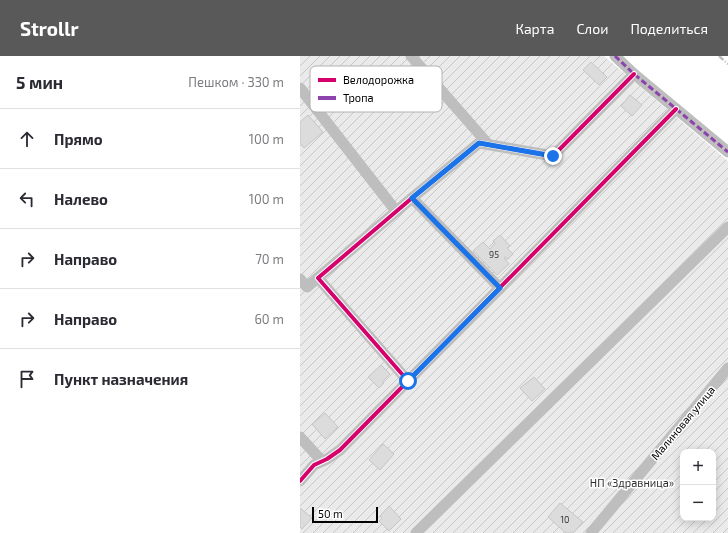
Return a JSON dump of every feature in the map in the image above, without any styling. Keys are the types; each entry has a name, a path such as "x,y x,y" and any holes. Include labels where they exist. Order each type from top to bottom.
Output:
{"street":[{"path":"411,56 420,66"},
{"path":"615,56 634,74 728,152"},
{"path":"300,279 307,287 479,143 553,156 634,74"},
{"path":"300,88 310,101"},
{"path":"442,91 488,144"},
{"path":"300,481 314,465 322,462 340,450 676,109"},
{"path":"319,112 396,211"},
{"path":"412,198 500,288"},
{"path":"416,533 728,227"},
{"path":"318,278 408,381"},
{"name":"Малиновая улица","path":"591,533 728,368"},
{"path":"300,437 322,462"}],"green space":[{"name":"НП «Здравница»","path":"300,56 604,56 728,161 728,533 300,533"}],"building":[{"path":"591,62 607,77 599,85 583,70"},
{"path":"630,95 642,105 632,116 621,106"},
{"path":"308,115 323,132 304,148 300,143 300,122"},
{"path":"500,235 510,246 507,248 513,254 508,259 505,257 504,258 509,264 497,275 473,251 483,242 490,249 495,243 493,241"},
{"path":"381,365 390,374 382,382 384,383 379,388 368,377"},
{"path":"534,377 545,389 532,401 520,388"},
{"path":"325,413 338,427 325,439 312,424"},
{"path":"383,444 394,454 380,470 369,460"},
{"path":"560,503 583,522 573,533 566,533 548,517"},
{"path":"389,506 401,519 389,531 379,521 382,518 380,516"},
{"path":"300,508 312,518 302,529 300,527"}],"railway":[{"path":"719,56 728,64"}],"marked path":[{"path":"615,56 634,74 728,152"}],"cycle path":[{"path":"408,381 318,278 479,143 553,156 634,74"},
{"path":"300,481 314,465 327,459 340,450 676,109"}],"route":[{"path":"408,381 500,288 412,198 479,143 553,156"}]}
